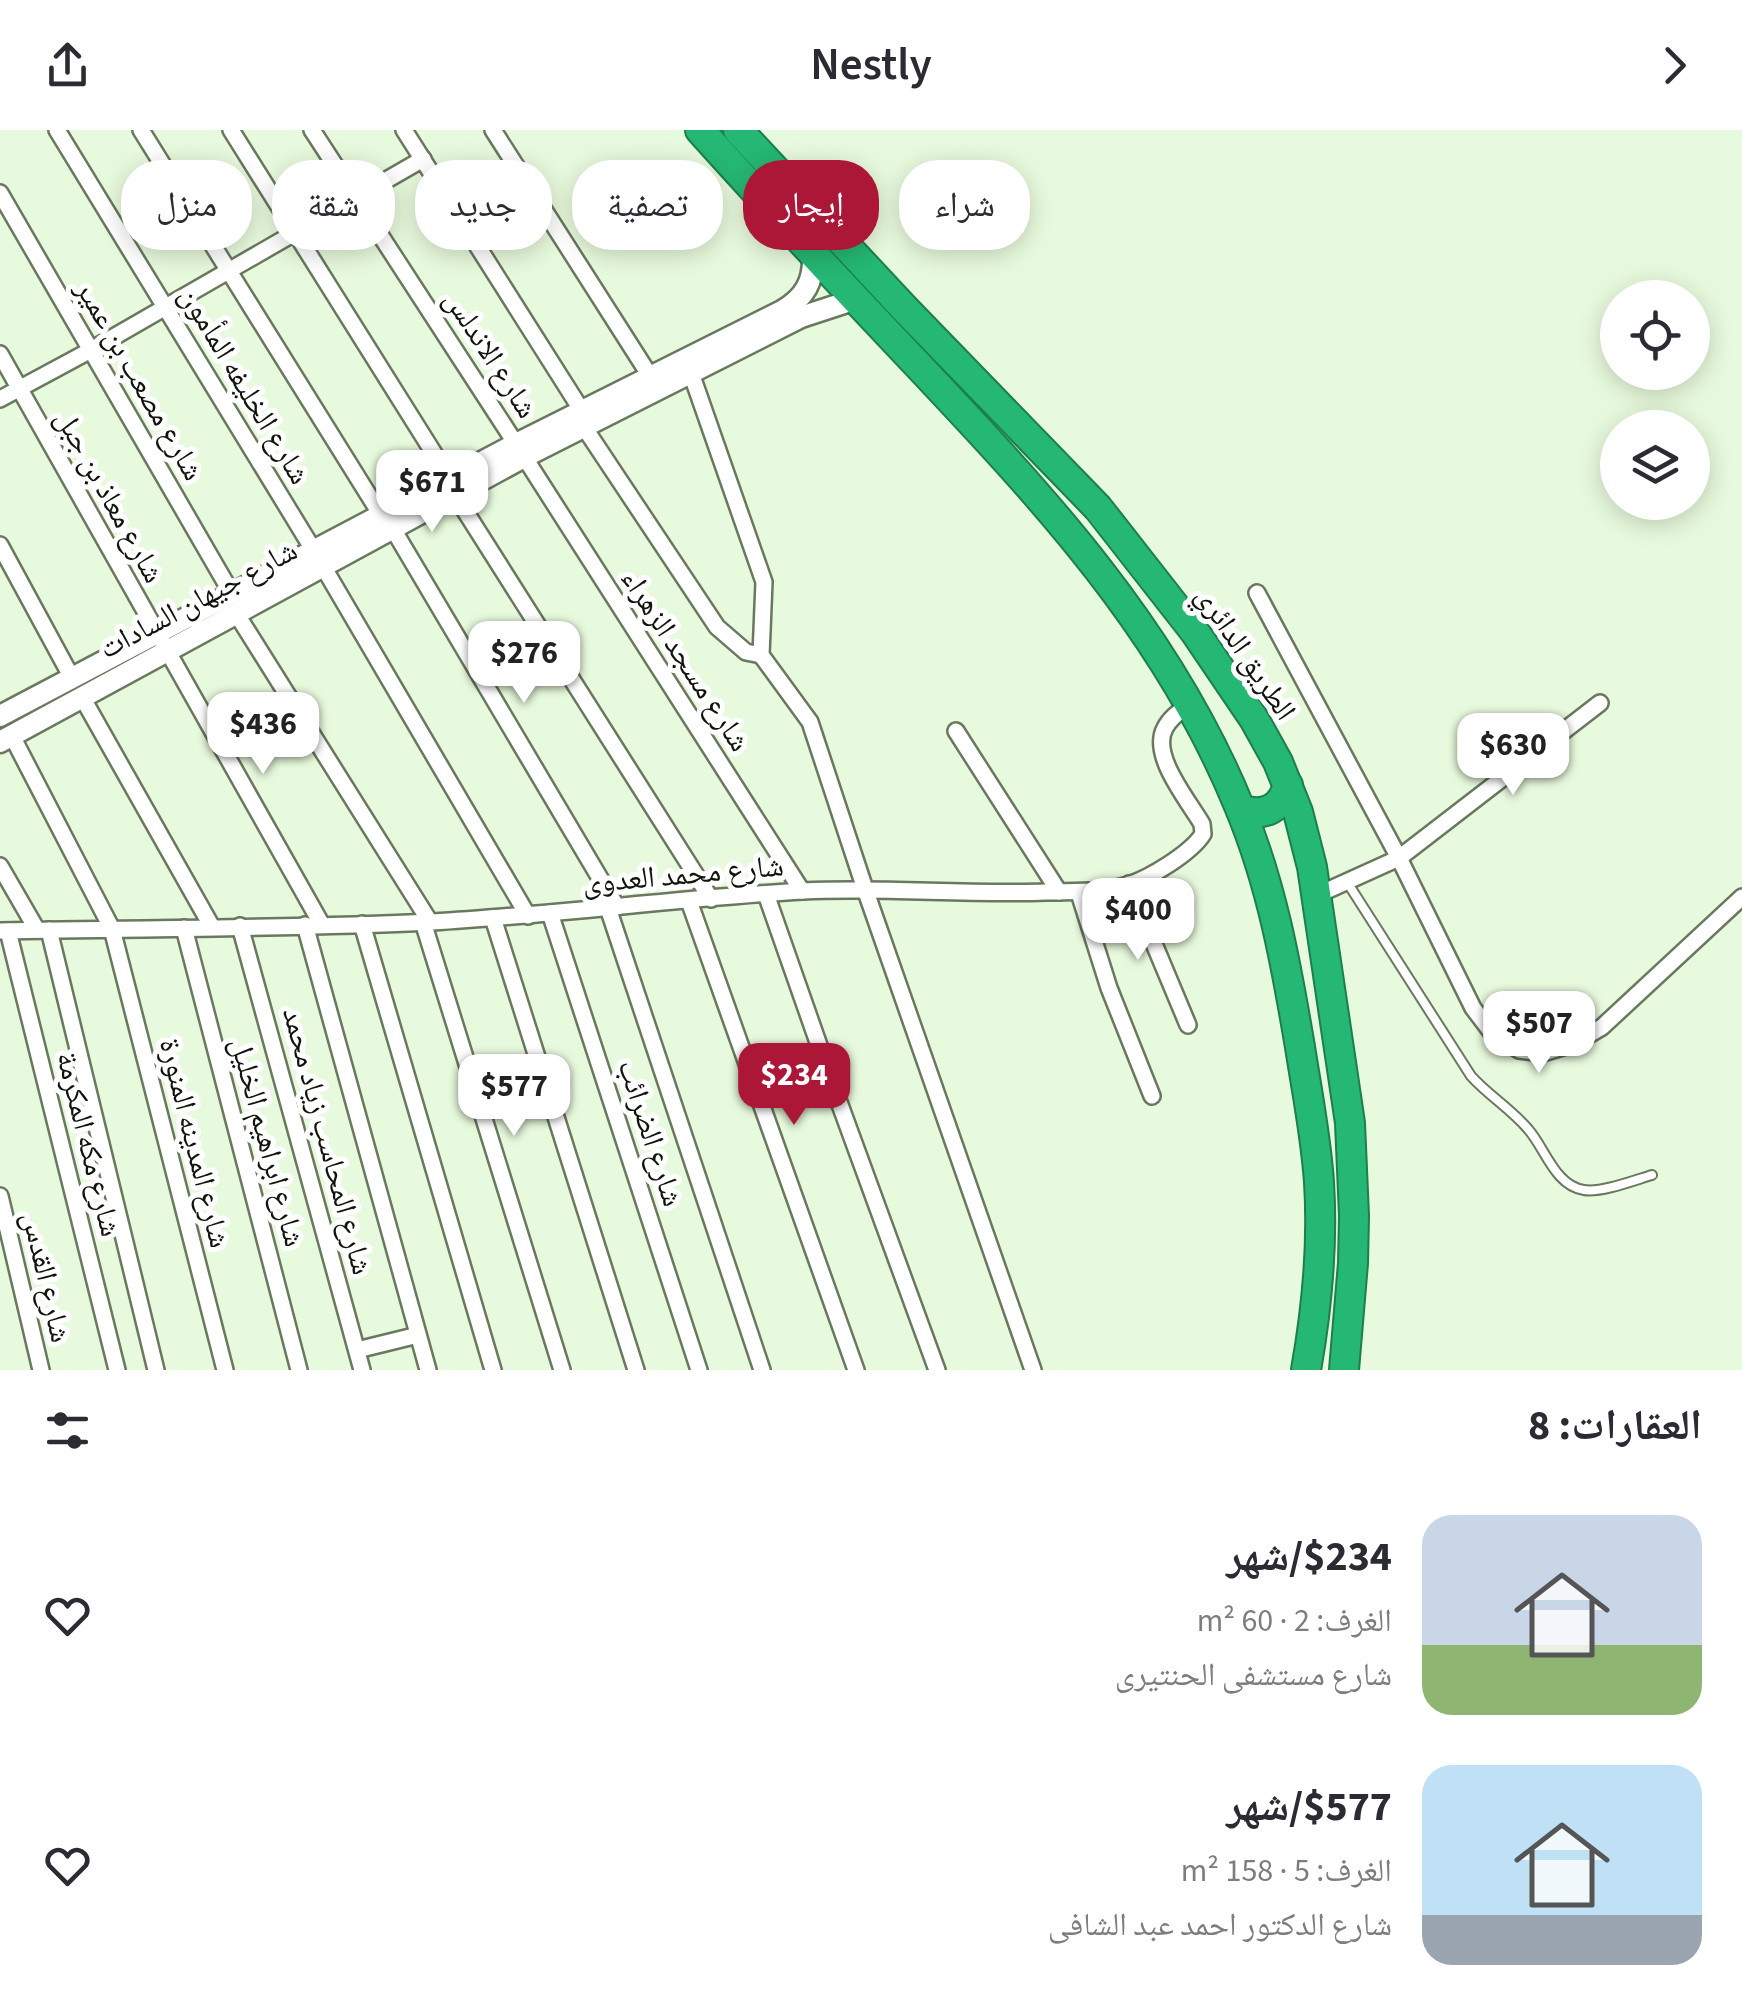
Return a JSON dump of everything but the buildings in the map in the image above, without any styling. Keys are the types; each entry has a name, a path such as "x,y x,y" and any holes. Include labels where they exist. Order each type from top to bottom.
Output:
{"highway":[{"path":"700,130 1081,545 1132,615 1188,704 1240,809 1283,945 1315,1142 1319,1264 1306,1370"},
{"name":"الطريق الدائري","path":"738,130 904,309 1098,508 1226,675 1267,740 1288,785 1306,840 1350,1124 1353,1262 1344,1370"},
{"path":"1240,809 1258,813 1275,808 1288,785"},
{"path":"1283,945 1288,930 1302,923 1322,931"}],"main road":[{"name":"شارع جيهان السادات","path":"583,419 650,376 794,304 810,282 813,255"},
{"name":"شارع جيهان السادات","path":"6,739 77,687 520,451 691,373 802,316 856,299"},
{"name":"شارع جيهان السادات","path":"3,708 77,687"}],"street":[{"name":"شارع الخليفه المأمون","path":"57,130 318,558 528,916"},
{"path":"141,130 387,522 613,907 762,1370"},
{"path":"231,130 272,194"},
{"name":"شارع الاندلس","path":"312,130 332,160"},
{"path":"404,130 423,160"},
{"path":"493,130 650,376"},
{"name":"شارع مصعب بن عمير","path":"0,193 234,603 426,922 562,1370"},
{"path":"0,399 272,246"},
{"path":"307,250 712,899"},
{"name":"شارع الاندلس","path":"391,250 520,451"},
{"path":"479,250 717,627 746,652 761,655"},
{"name":"شارع معاذ بن جبل","path":"0,354 313,925 428,1370"},
{"path":"691,373 764,582 761,655 810,722 864,889 1033,1370"},
{"name":"شارع مسجد الزهراء","path":"520,451 802,892"},
{"path":"0,545 212,927"},
{"path":"1256,593 1399,858 1472,1008 1492,1033 1506,1042 1519,1050 1543,1054 1573,1044 1602,1026 1742,897"},
{"path":"1316,896 1399,858 1600,702"},
{"name":"شارع محمد العدوى","path":"4,931 426,922 802,892 864,889 1079,893 1130,884 1158,871 1203,834 1202,824 1160,748 1164,728 1188,704"},
{"path":"956,731 1059,892"},
{"name":"شارع المدينه المنورة","path":"6,739 112,929 225,1370"},
{"path":"0,866 43,930 156,1370"},
{"path":"1130,884 1188,1024"},
{"path":"1079,893 1109,988 1152,1096"},
{"path":"766,894 937,1370"},
{"path":"689,901 856,1370"},
{"name":"شارع الضرائب","path":"550,914 698,1370"},
{"path":"493,918 636,1370"},
{"path":"362,924 493,1370"},
{"name":"شارع المحاسب زياد محمد","path":"240,926 362,1370"},
{"name":"شارع ابراهيم الخليل","path":"184,928 299,1370"},
{"name":"شارع مكه المكرمة","path":"4,931 117,1370"},
{"name":"شارع القدس","path":"0,1196 41,1370"},
{"path":"357,1350 418,1335"}],"lane":[{"path":"1346,882 1470,1076 1528,1129 1560,1176 1587,1191 1652,1175"}]}
